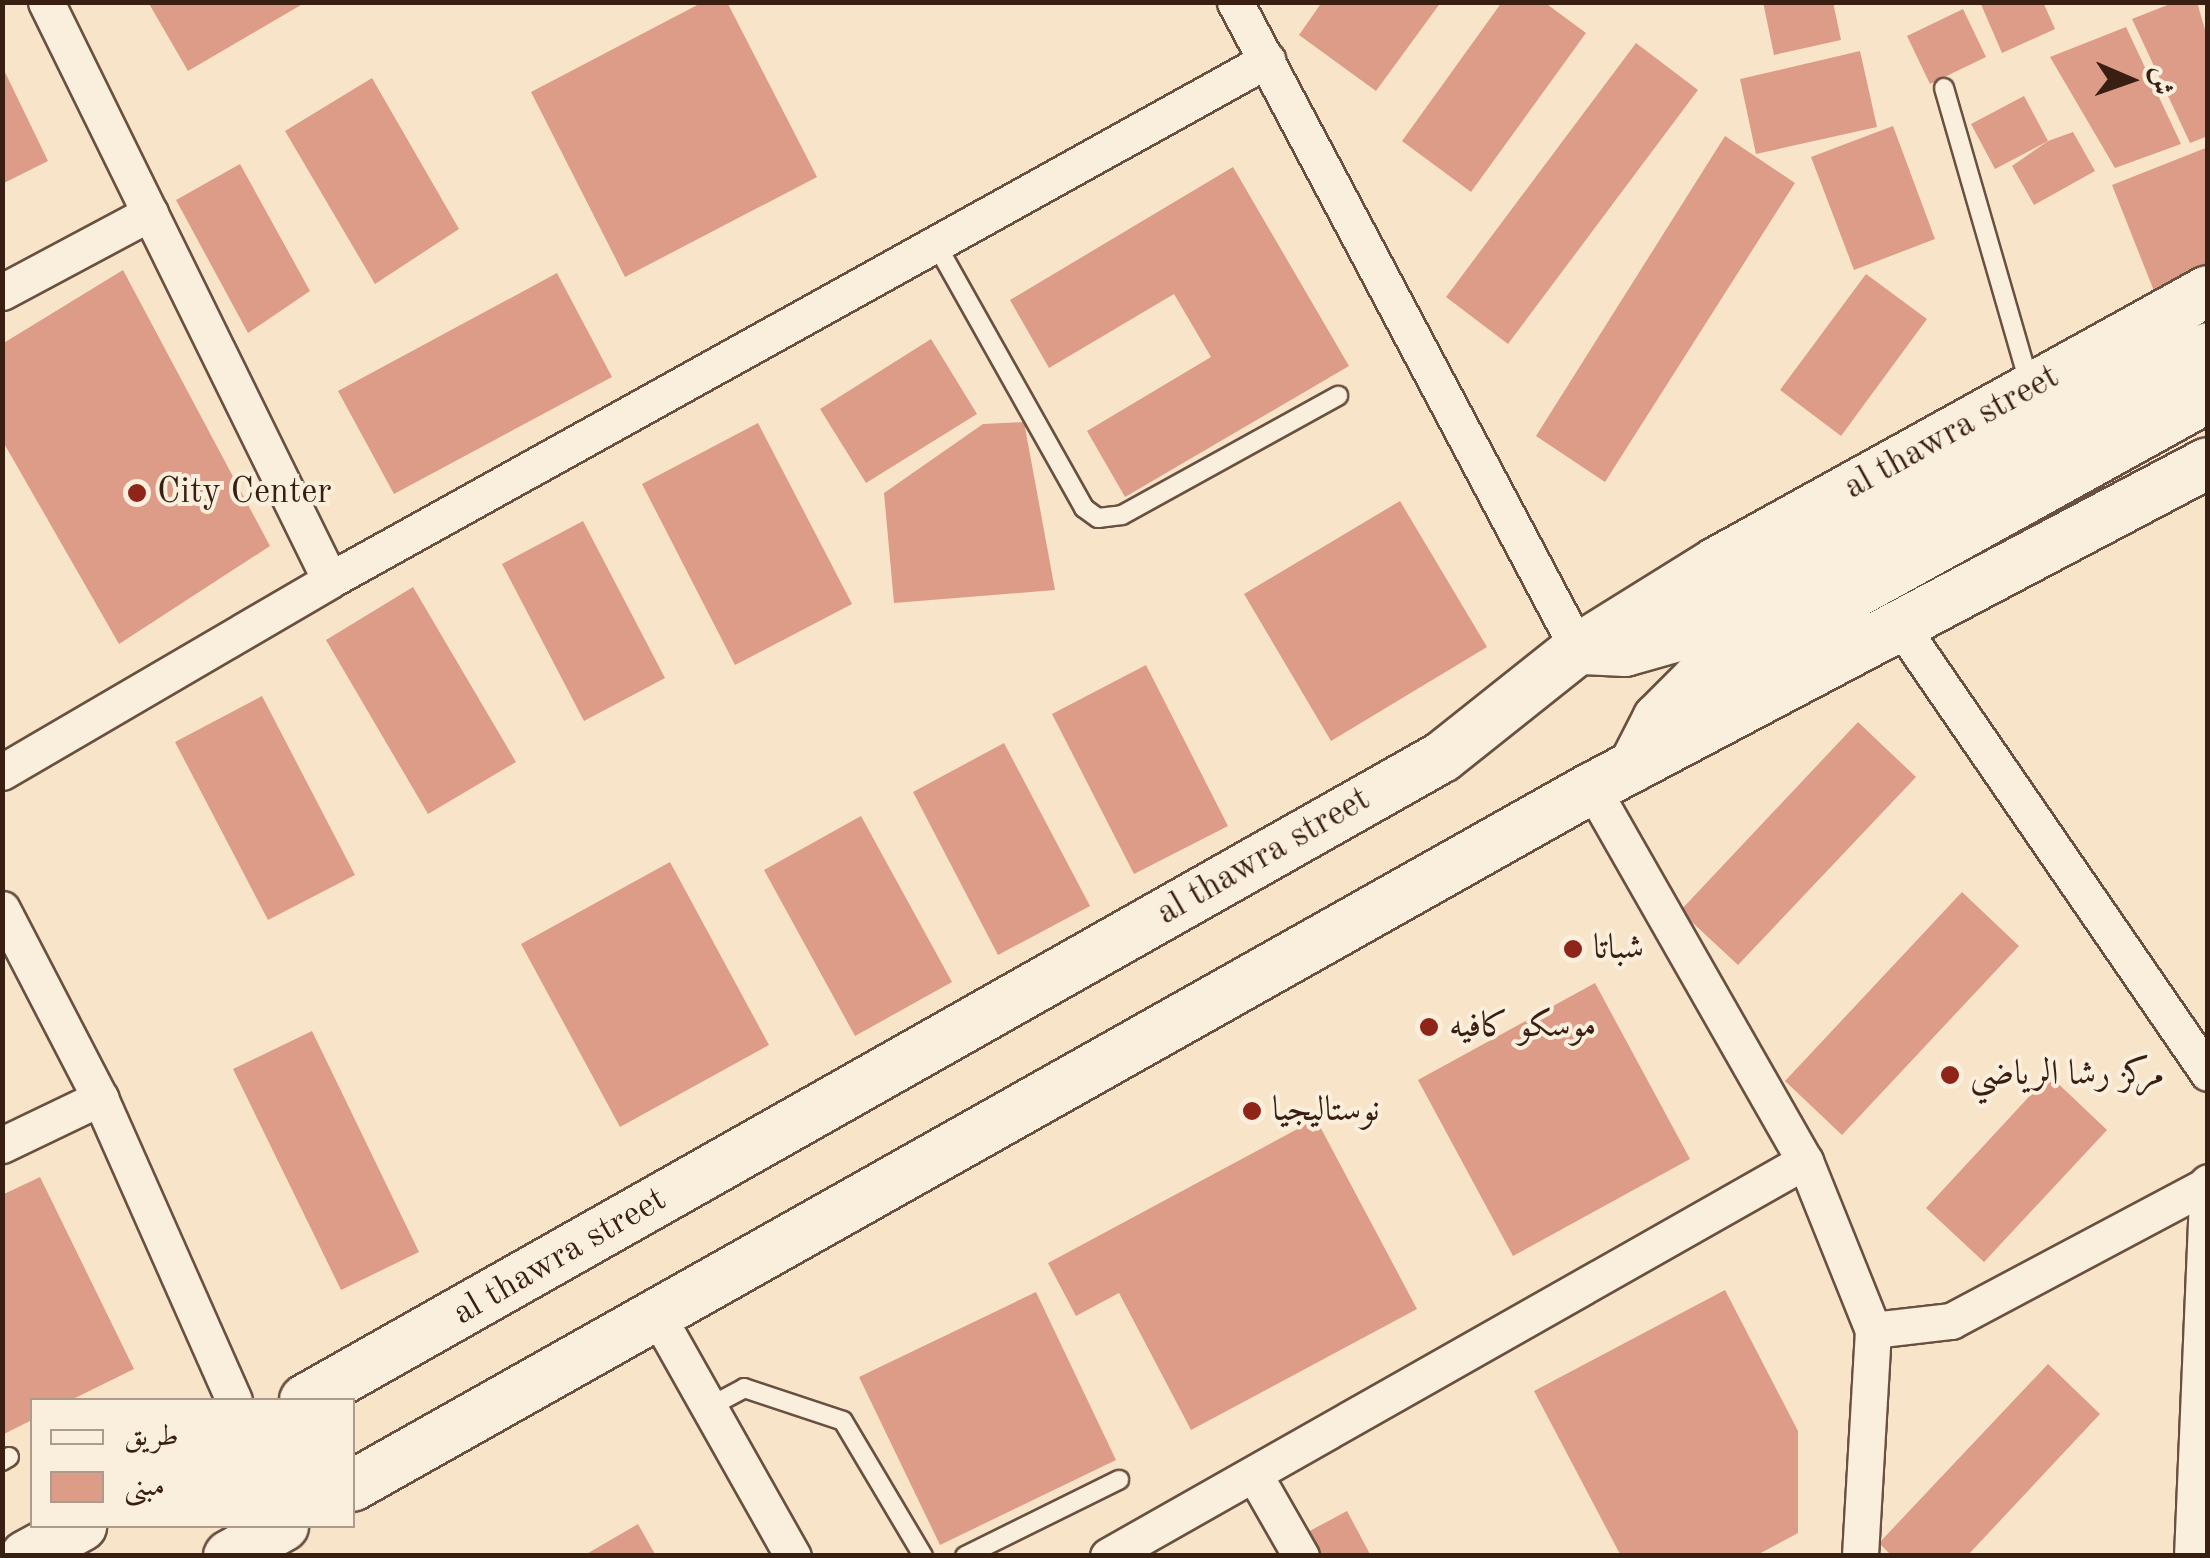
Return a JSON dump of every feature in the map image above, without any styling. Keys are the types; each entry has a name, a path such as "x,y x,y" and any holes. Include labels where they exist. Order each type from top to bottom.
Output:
{"main road":[{"name":"al thawra street","path":"310,1398 1442,757 1578,649 1716,562 2208,291"},
{"path":"1578,649 1626,650 1678,636 2208,348"},
{"path":"1613,777 1658,719 1698,680 2208,397"},
{"path":"355,1484 1613,777 1902,628 2208,463"},
{"path":"26,1556 77,1528"},
{"path":"230,1556 279,1528"}],"street":[{"path":"46,2 330,580"},
{"path":"1236,2 1578,649"},
{"path":"2,772 330,580 1267,60"},
{"path":"2,292 150,213"},
{"path":"1902,628 2208,1073"},
{"path":"1613,777 1805,1161 1873,1330 1860,1556"},
{"path":"2,910 100,1098 233,1398"},
{"path":"2,1146 100,1098"},
{"path":"1108,1556 1805,1161"},
{"path":"1873,1330 1951,1321 2207,1184"},
{"path":"2192,1556 2207,1184"},
{"path":"658,1315 793,1556"},
{"path":"1254,1474 1301,1556"}],"lane":[{"path":"1944,88 2031,389"},
{"path":"936,244 1084,508 1098,518 1122,515 1338,396"},
{"path":"709,1407 744,1388 843,1421 923,1556"},
{"path":"965,1556 1118,1480"}],"building":[{"path":"148,2 306,2 188,71"},
{"path":"703,2 727,2 817,177 625,277 531,92"},
{"path":"1322,2 1441,2 1376,91 1299,35"},
{"path":"1502,2 1544,2 1586,33 1471,192 1402,141"},
{"path":"1763,2 1833,2 1841,40 1774,55"},
{"path":"1980,2 2043,2 2055,29 2002,53"},
{"path":"2175,2 2197,2 2208,40 2208,136 2190,143 2132,19"},
{"path":"1963,9 1986,57 1930,84 1907,36"},
{"path":"2126,27 2181,144 2115,168 2050,57"},
{"path":"1636,43 1698,90 1508,344 1446,297"},
{"path":"1860,51 1877,127 1756,154 1740,79"},
{"path":"2,66 48,161 2,184"},
{"path":"372,78 459,229 375,284 285,131"},
{"path":"2024,96 2048,141 1995,169 1971,124"},
{"path":"1893,126 1935,239 1854,270 1811,157"},
{"path":"2073,132 2095,171 2034,205 2012,166 2048,141"},
{"path":"1725,136 1795,183 1605,482 1536,436"},
{"path":"2208,147 2208,270 2154,291 2112,185"},
{"path":"240,164 310,291 248,333 176,200"},
{"path":"1233,167 1349,366 1125,497 1087,431 1211,357 1174,294 1049,368 1010,300"},
{"name":"City Center","path":"123,270 270,546 119,644 2,440 2,344"},
{"path":"557,273 612,377 394,494 338,391"},
{"path":"1866,274 1927,319 1841,436 1780,390"},
{"path":"931,339 977,414 866,483 820,409"},
{"path":"1024,422 1055,590 894,603 884,493 983,424"},
{"path":"758,423 852,604 735,665 642,484"},
{"path":"1400,501 1487,647 1331,741 1244,594"},
{"path":"583,521 665,678 584,721 502,564"},
{"path":"413,587 516,762 428,814 326,640"},
{"path":"1146,665 1228,826 1134,874 1052,714"},
{"path":"262,696 355,875 268,920 175,742"},
{"path":"1858,722 1916,777 1738,965 1680,911"},
{"path":"1004,743 1090,906 998,955 913,792"},
{"path":"861,816 952,982 855,1036 764,870"},
{"path":"670,862 769,1045 620,1127 521,944"},
{"path":"1962,892 2019,946 1842,1135 1785,1081"},
{"path":"1595,983 1690,1159 1513,1256 1418,1080"},
{"path":"312,1031 419,1252 341,1290 233,1069"},
{"path":"2049,1075 2107,1130 1984,1262 1926,1208"},
{"path":"1316,1119 1417,1309 1191,1430 1119,1293 1076,1316 1048,1263"},
{"path":"40,1177 134,1369 75,1398 30,1398 30,1421 2,1435 2,1195"},
{"path":"1725,1290 1798,1431 1798,1533 1755,1556 1621,1556 1534,1391"},
{"path":"1036,1292 1116,1460 940,1545 859,1377"},
{"path":"2048,1364 2100,1414 1967,1556 1892,1556 1879,1543"},
{"path":"1347,1511 1371,1556 1316,1556 1304,1534"},
{"path":"638,1524 656,1556 583,1556"}],"place":[{"name":"City Center","path":"137,493"},
{"name":"شباتا","path":"1573,949"},
{"name":"موسكو كافيه","path":"1429,1027"},
{"name":"مركز رشا الرياضي","path":"1950,1075"},
{"name":"نوستاليجيا","path":"1252,1111"}]}
